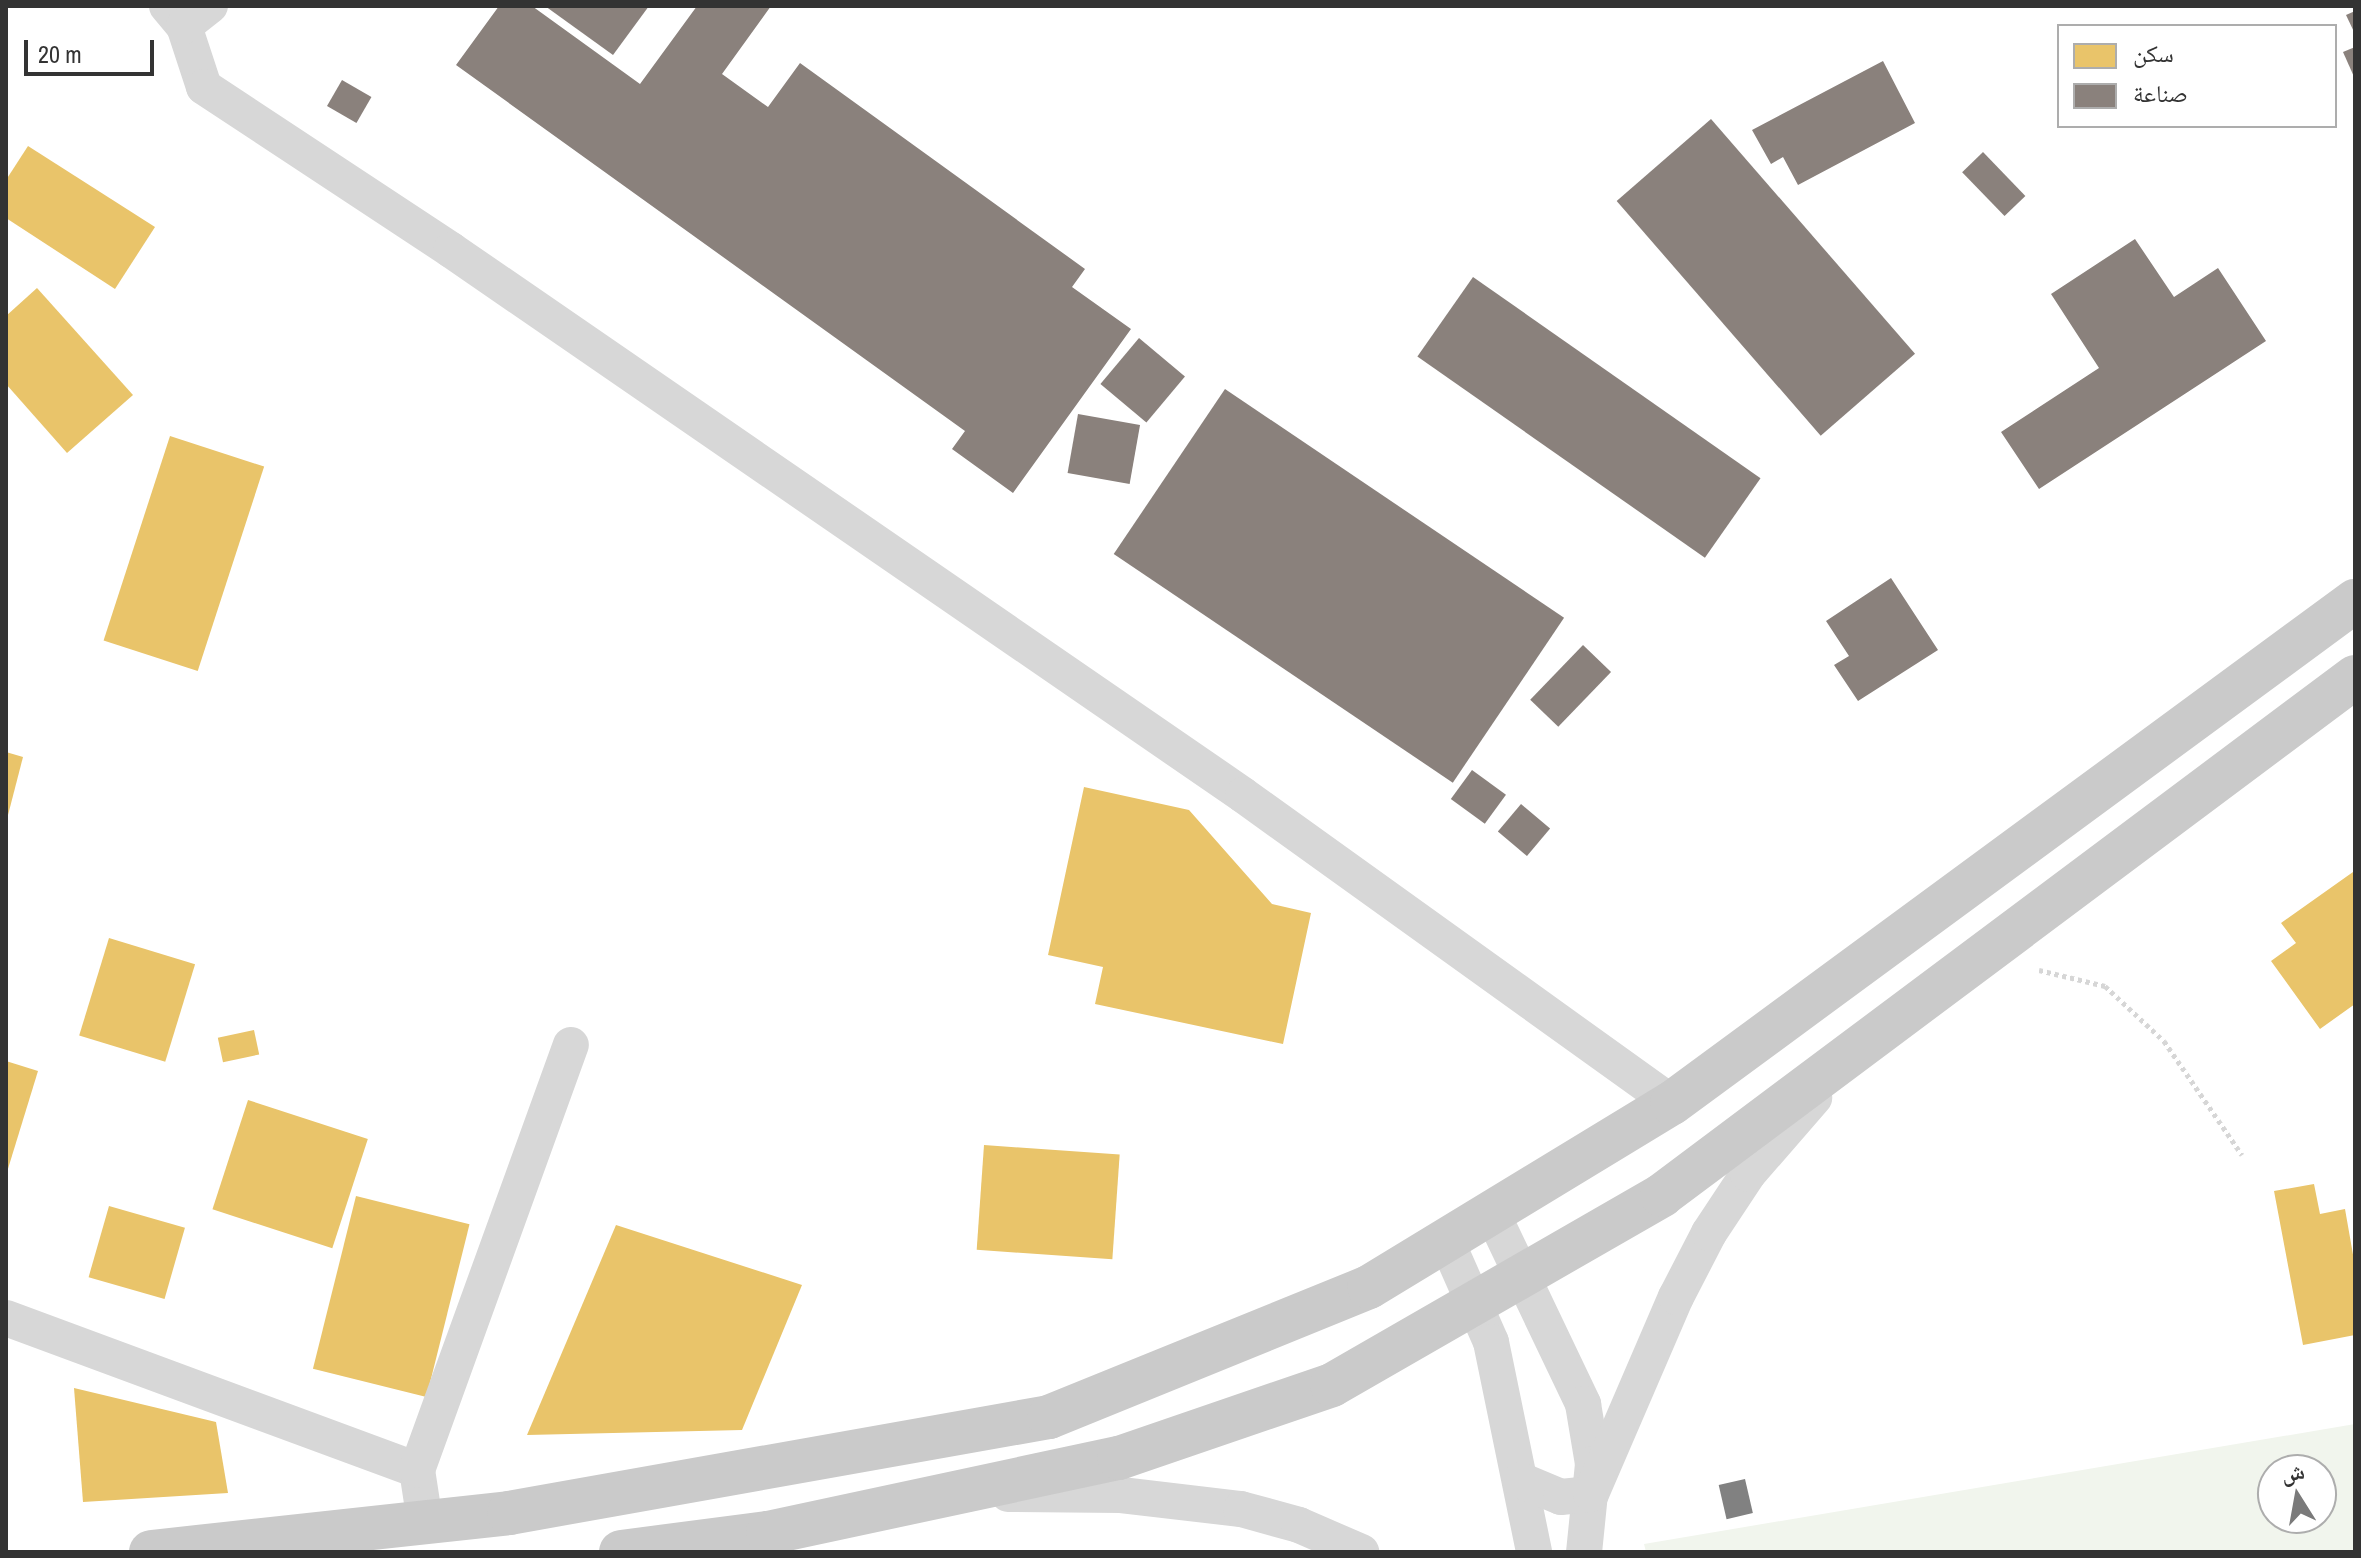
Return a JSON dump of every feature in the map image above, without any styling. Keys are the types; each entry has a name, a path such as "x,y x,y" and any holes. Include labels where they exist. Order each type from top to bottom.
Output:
{"main road":[{"path":"151,1552 509,1513 1049,1417 1369,1287 1672,1103 2355,601"},
{"path":"621,1552 768,1533 1119,1458 1332,1385 1662,1195 1883,1034 2355,677"}],"street":[{"path":"187,13 204,87 451,250 1243,795 1672,1103"},
{"path":"1591,1494 1676,1297 1709,1233 1789,1124 1883,1034"},
{"path":"425,1522 417,1470 571,1045"},
{"path":"1492,1213 1583,1404 1593,1464 1584,1552"},
{"path":"1446,1240 1476,1300 1497,1364 1534,1552"},
{"path":"6,1318 417,1470"},
{"path":"1520,1480 1561,1497 1591,1494"},
{"path":"954,1493 1181,1500 1299,1525 1361,1552"}],"path":[{"path":"1988,955 2105,986 2164,1041 2242,1155"}],"shaded area":[{"path":"2355,1424 2355,1552 1646,1552 1644,1544"}],"building: سكن":[{"path":"28,146 155,227 115,289 6,218 6,180"},
{"path":"37,288 133,395 67,453 6,384 6,316"},
{"path":"170,436 264,467 198,671 104,640"},
{"path":"6,752 23,757 7,819 6,819"},
{"path":"1084,787 1189,810 1272,904 1311,913 1283,1044 1095,1004 1103,967 1048,955"},
{"path":"2353,872 2355,1004 2320,1029 2271,961 2296,943 2281,923"},
{"path":"109,938 195,964 165,1062 79,1036"},
{"path":"254,1030 259,1054 223,1062 218,1038"},
{"path":"6,1061 38,1071 7,1172 6,1172"},
{"path":"248,1100 368,1139 332,1248 212,1209"},
{"path":"984,1145 1120,1154 1112,1259 977,1250"},
{"path":"2314,1184 2320,1214 2345,1209 2355,1266 2355,1335 2303,1345 2274,1191"},
{"path":"356,1196 470,1224 426,1397 313,1369"},
{"path":"109,1206 185,1228 165,1299 89,1277"},
{"path":"616,1225 802,1285 742,1430 527,1435"},
{"path":"74,1388 216,1422 228,1493 83,1502"}],"building: صناعة":[{"path":"499,6 532,6 640,84 697,6 771,6 722,74 768,107 800,63 1085,269 1072,287 1131,329 1013,493 952,449 965,431 456,65"},
{"path":"545,6 649,6 613,55"},
{"path":"2355,11 2355,34 2346,15"},
{"path":"2355,47 2355,79 2343,52"},
{"path":"1883,61 1915,123 1798,185 1783,157 1771,164 1752,130"},
{"path":"342,80 371,97 356,123 327,106"},
{"path":"1711,119 1915,354 1821,436 1617,201"},
{"path":"1983,152 2025,196 2005,216 1962,172"},
{"path":"2135,239 2174,297 2218,268 2266,341 2039,489 2001,432 2099,368 2051,294"},
{"path":"1473,277 1761,478 1705,558 1417,356"},
{"path":"1139,338 1185,377 1146,423 1100,384"},
{"path":"1225,389 1564,618 1453,783 1114,554"},
{"path":"1078,414 1140,425 1130,484 1068,473"},
{"path":"1891,578 1938,650 1858,701 1834,665 1849,656 1826,621"},
{"path":"1583,645 1611,672 1558,727 1530,700"},
{"path":"1472,770 1506,795 1485,824 1451,799"},
{"path":"1521,804 1550,828 1527,856 1498,832"}],"building: أخرى":[{"path":"1745,1479 1753,1513 1727,1519 1719,1485"}]}
